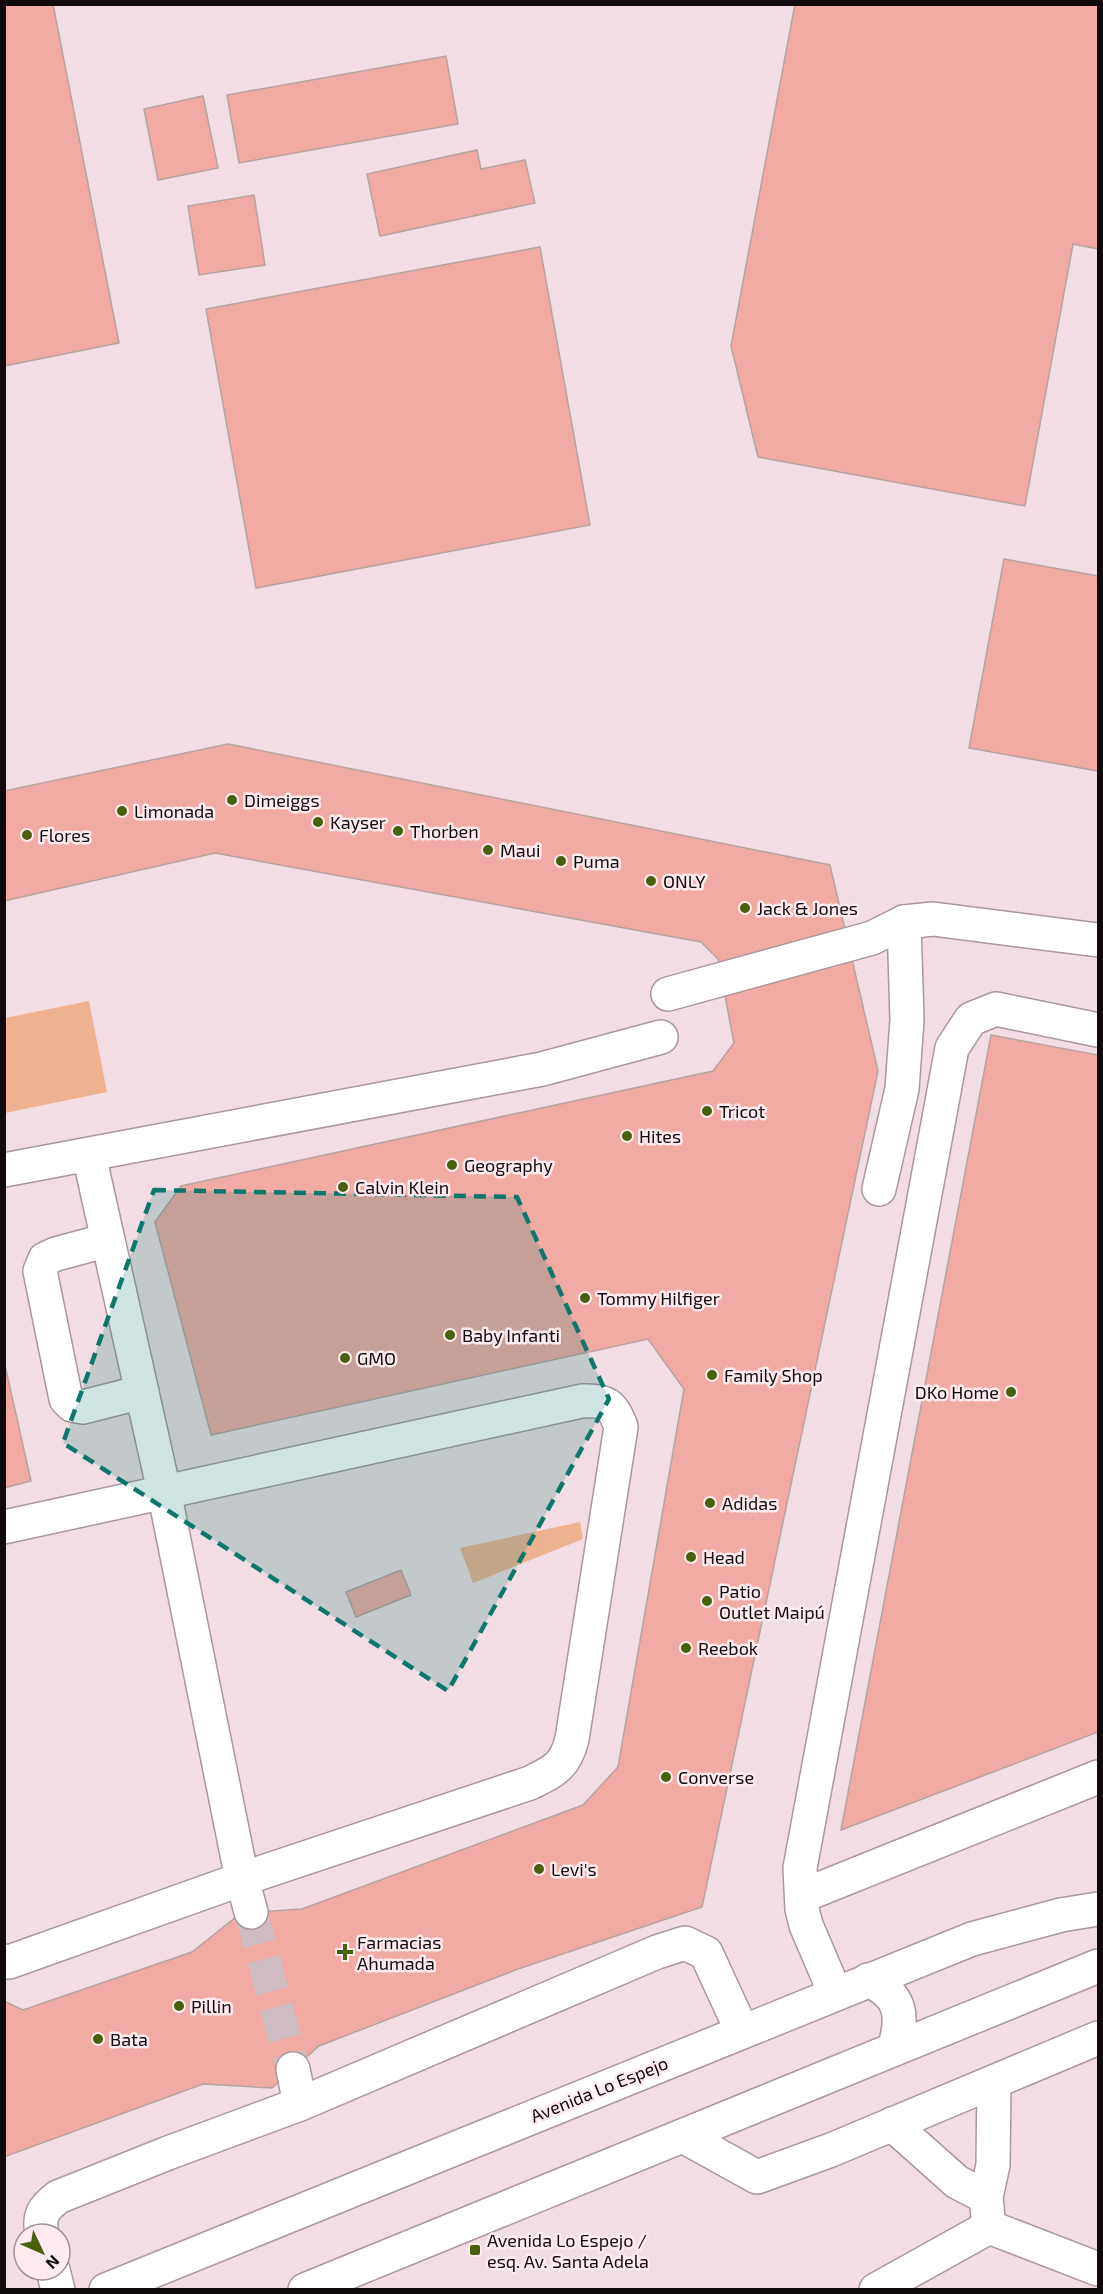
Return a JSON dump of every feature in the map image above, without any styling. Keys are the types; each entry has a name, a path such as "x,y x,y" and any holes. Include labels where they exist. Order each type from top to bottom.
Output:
{"main road":[{"path":"668,994 872,938 904,922 933,920 1098,940"},
{"path":"879,1189 902,1089 907,1020 904,922"},
{"path":"835,1993 806,1925 800,1868 952,1048 971,1019 996,1009 1098,1030"},
{"path":"4,1170 542,1069 661,1038"},
{"path":"89,1155 164,1491 242,1880 251,1912"},
{"path":"108,1240 45,1259 40,1271 66,1399 72,1406 83,1407 142,1392"},
{"path":"4,1527 582,1401 601,1400 616,1412 621,1427 568,1757 551,1772 530,1783 242,1880 9,1962 4,1961"},
{"path":"802,1896 1098,1777"},
{"name":"Avenida Lo Espejo","path":"106,2289 168,2276 741,2031 972,1939 1061,1915 1098,1909"},
{"path":"42,2222 45,2207 58,2197 300,2104 657,1952 685,1943 706,1953 741,2031"},
{"path":"305,2289 1098,1966"},
{"path":"868,1980 882,1986 893,1997 899,2010 900,2023 894,2049"},
{"path":"683,2136 757,2177 831,2150 1098,2038"},
{"path":"293,2069 300,2104"},
{"path":"876,2289 987,2212 993,2165 994,2082"},
{"path":"892,2124 987,2212 1098,2270"}],"highlighted area":[{"path":"154,1190 517,1197 609,1399 448,1691 63,1443"}],"shaded area":[{"path":"89,1001 107,1092 5,1113 5,1018"},
{"path":"580,1522 583,1539 473,1583 460,1548"}],"building":[{"path":"4,4 53,4 119,343 4,366"},
{"path":"795,4 1098,4 1098,249 1073,244 1025,506 758,457 731,346"},
{"path":"446,56 458,124 239,163 227,95"},
{"path":"203,96 218,168 158,180 144,109"},
{"path":"477,150 481,169 525,160 535,203 380,236 367,174"},
{"path":"254,195 265,265 199,275 188,206"},
{"path":"540,247 590,525 256,588 206,309"},
{"path":"1004,559 1098,576 1098,771 969,748"},
{"name":"Patio Outlet Maipú","path":"228,744 830,865 878,1071 702,1907 518,1969 319,2046 272,2088 203,2084 4,2157 4,2001 23,2010 192,1952 241,1913 302,1909 583,1805 618,1767 684,1389 648,1339 211,1435 155,1222 181,1186 713,1071 734,1043 718,959 701,942 215,853 4,901 4,791"},
{"name":"DKo Home","path":"991,1035 1098,1055 1098,1732 841,1830"},
{"path":"4,1361 31,1481 4,1488"},
{"path":"401,1570 411,1595 356,1617 346,1592"}],"tunnel":[{"path":"251,1912 293,2069"}],"place":[{"name":"Dimeiggs","path":"232,800"},
{"name":"Limonada","path":"122,811"},
{"name":"Kayser","path":"318,822"},
{"name":"Thorben","path":"398,831"},
{"name":"Flores","path":"27,835"},
{"name":"Maui","path":"488,850"},
{"name":"Puma","path":"561,861"},
{"name":"ONLY","path":"651,881"},
{"name":"Jack & Jones","path":"745,908"},
{"name":"Tricot","path":"707,1111"},
{"name":"Hites","path":"627,1136"},
{"name":"Geography","path":"452,1165"},
{"name":"Calvin Klein","path":"343,1187"},
{"name":"Tommy Hilfiger","path":"585,1298"},
{"name":"Baby Infanti","path":"450,1335"},
{"name":"GMO","path":"345,1358"},
{"name":"Family Shop","path":"712,1375"},
{"name":"DKo Home","path":"1011,1392"},
{"name":"Adidas","path":"710,1503"},
{"name":"Head","path":"691,1557"},
{"name":"Patio Outlet Maipú","path":"707,1601"},
{"name":"Reebok","path":"686,1648"},
{"name":"Converse","path":"666,1777"},
{"name":"Levi's","path":"539,1869"},
{"name":"Farmacias Ahumada","path":"345,1952"},
{"name":"Pillin","path":"179,2006"},
{"name":"Bata","path":"98,2039"},
{"name":"Avenida Lo Espejo / esq. Av. Santa Adela","path":"475,2250"}]}
